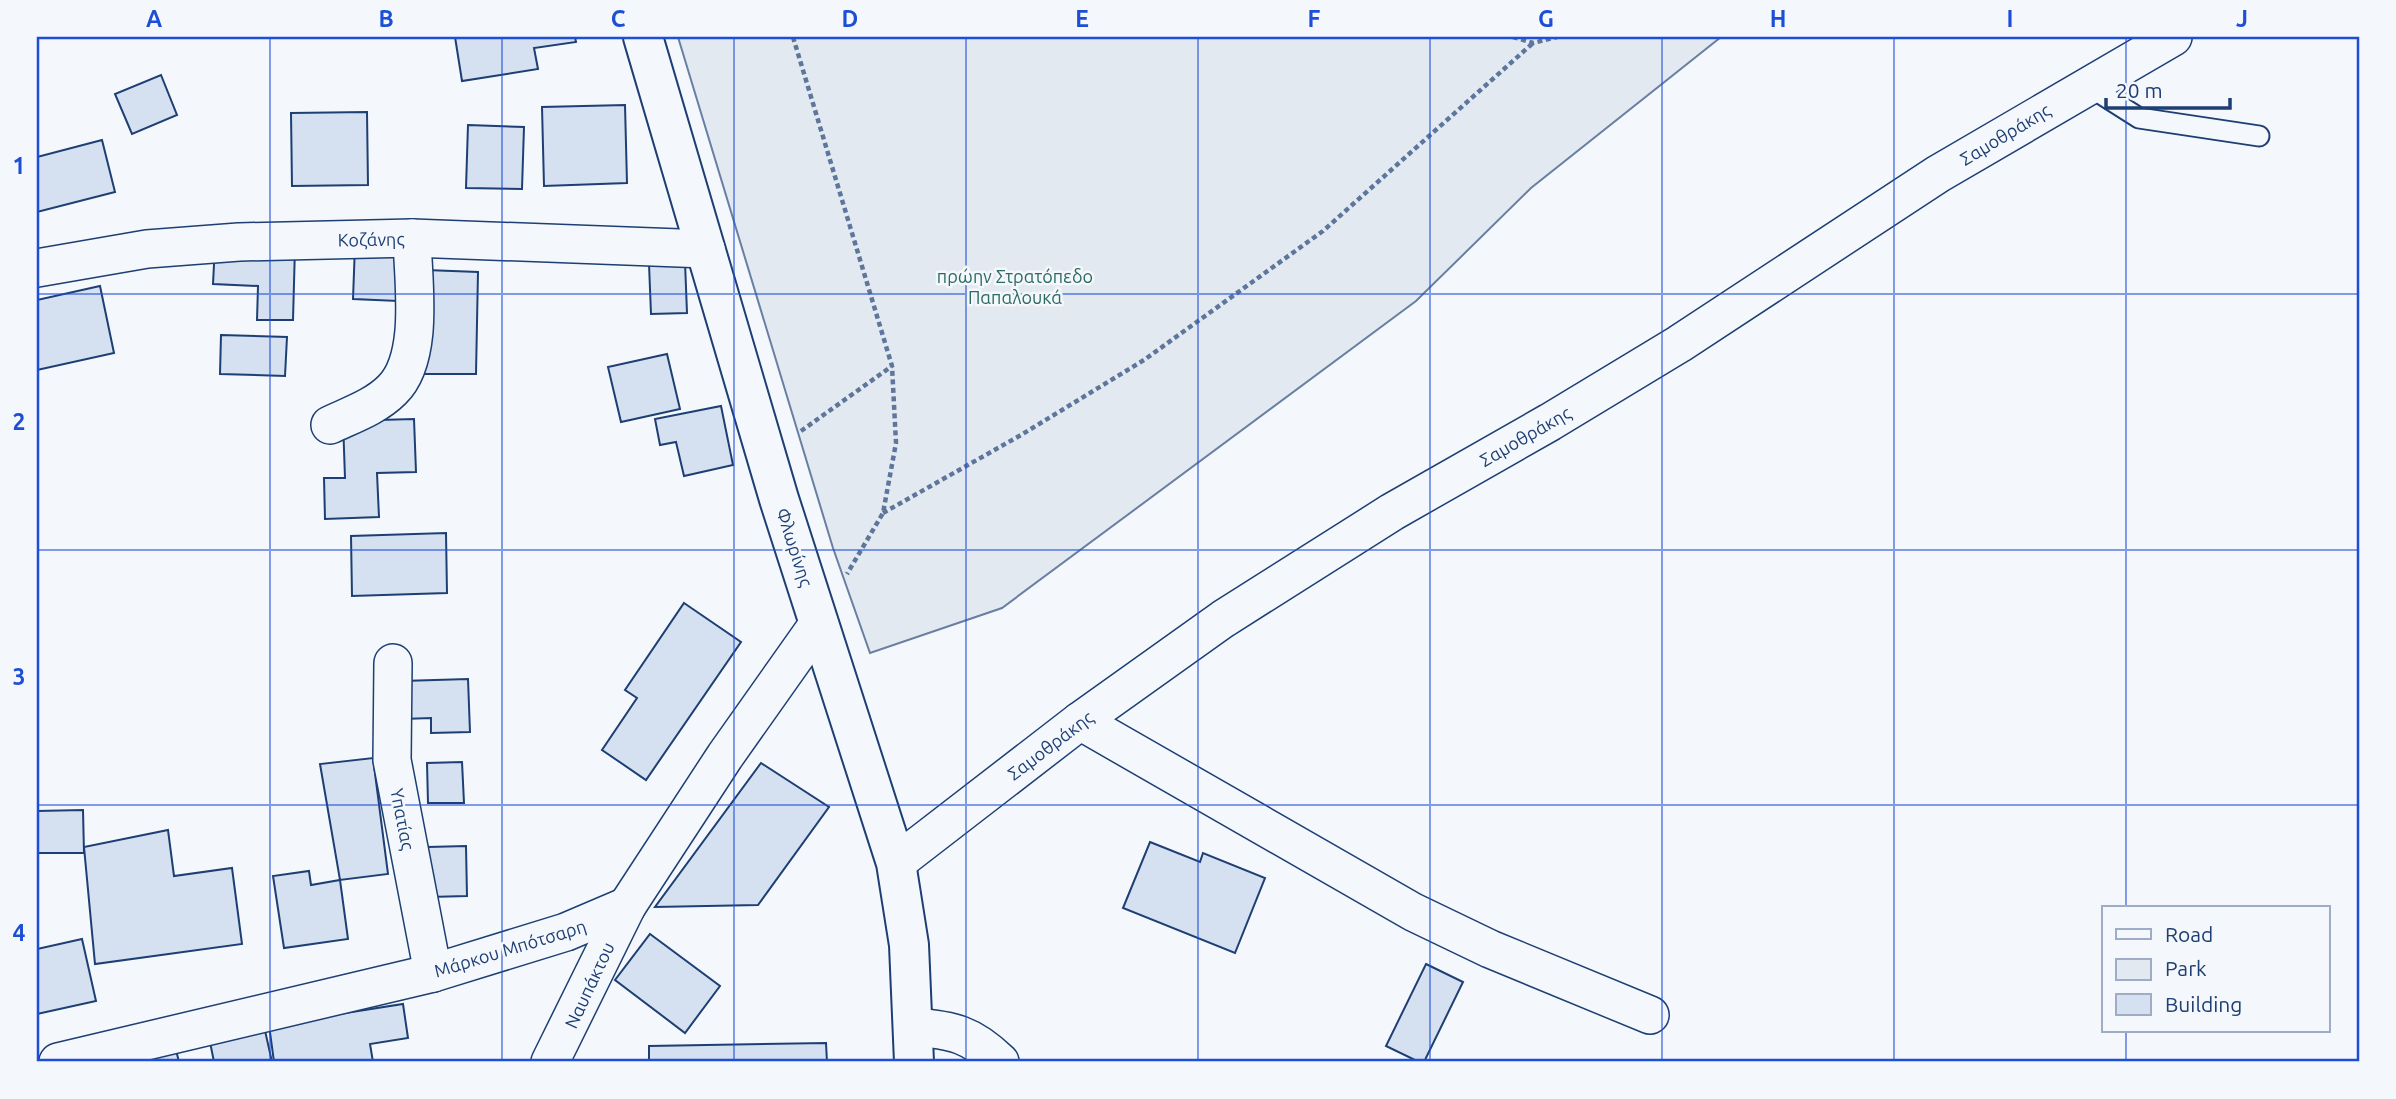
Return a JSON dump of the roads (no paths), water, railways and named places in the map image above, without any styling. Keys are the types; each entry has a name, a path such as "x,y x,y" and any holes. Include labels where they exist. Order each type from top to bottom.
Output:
{"main road":[{"name":"Φλωρίνης","path":"643,37 766,456 896,863 909,945 913,1045"}],"street":[{"name":"Σαμοθράκης","path":"896,863 1080,722 1223,619 1679,344 1938,174 2173,37"},
{"name":"Κοζάνης","path":"37,268 147,249 188,245 411,238 706,249"},
{"path":"330,425 384,397 407,369 414,324 411,238"},
{"path":"627,906 724,756 819,623"},
{"name":"Υπατίας","path":"393,663 392,760 433,973"},
{"path":"1080,722 1422,917 1490,949 1650,1015"},
{"name":"Μάρκου Μπότσαρη","path":"58,1062 433,973 566,932 627,906"},
{"name":"Ναυπάκτου","path":"550,1062 627,906"},
{"path":"913,1045 950,1030 968,1037 1000,1062"}],"lane":[{"path":"2087,85 2139,118 2259,136"}],"park label":[{"name":"πρώην Στρατόπεδο Παπαλουκά","path":"1015,286"}]}
